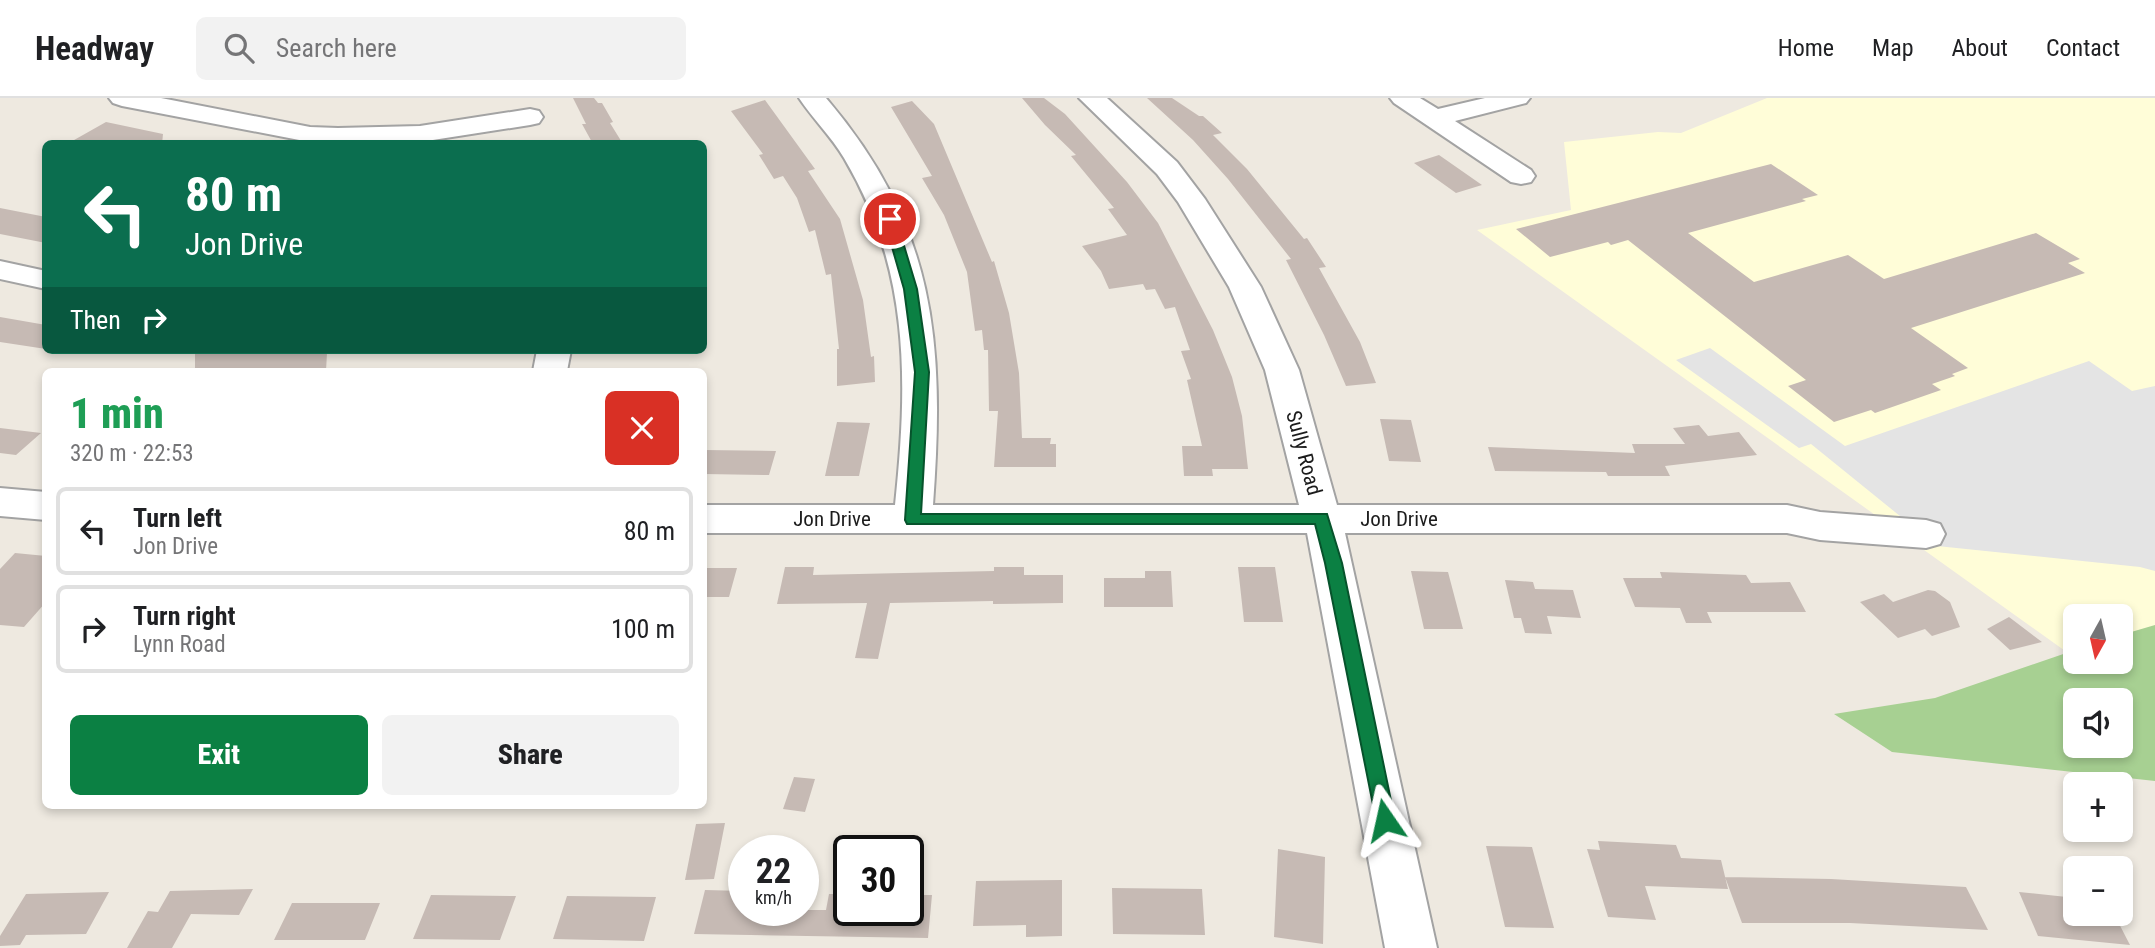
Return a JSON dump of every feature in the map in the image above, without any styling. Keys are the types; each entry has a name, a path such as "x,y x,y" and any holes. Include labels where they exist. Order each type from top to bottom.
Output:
{"street":[{"path":"121,98 310,135 337,136 446,132 526,108 539,140"},
{"path":"812,98 851,146 873,183 890,219 910,289 922,372 913,520"},
{"name":"Sully Road","path":"1092,98 1167,168 1209,226 1245,288 1282,370 1334,563 1411,948"},
{"path":"1403,98 1521,176"},
{"path":"1434,118 1517,98"},
{"path":"0,270 42,279"},
{"path":"0,502 42,506"},
{"name":"Jon Drive","path":"707,519 1787,519 1853,529 1926,534"}],"shaded area":[{"path":"1767,98 2155,98 2155,675 2133,667 2133,604 2063,604 2063,649 1477,230 1571,210 1564,142 1658,132 1681,133"},
{"path":"1710,348 1845,446 2089,361 2132,391 2155,386 2155,571 2140,567 1937,546 1811,444 1799,448 1676,360"}],"green space":[{"path":"2155,625 2155,781 2133,779 2133,772 2073,772 1892,752 1834,714 1935,698 2063,654 2063,674 2133,674 2133,631"}],"building":[{"path":"573,98 594,98 598,103 602,103 621,140 591,140 582,124 586,124"},
{"path":"1022,98 1044,98 1065,114 1127,182 1158,223 1213,330 1232,377 1242,416 1248,469 1212,469 1213,476 1184,476 1182,446 1202,446 1187,380 1191,379 1181,351 1190,350 1175,307 1165,309 1155,289 1146,290 1143,284 1109,289 1101,271 1082,246 1127,235 1108,209 1114,208 1071,156 1076,155"},
{"path":"1147,98 1172,98 1203,116 1222,133 1213,135 1247,169 1304,239 1307,238 1326,267 1319,268 1360,342 1376,383 1346,386 1286,260 1291,259 1228,179 1193,140"},
{"path":"765,100 815,169 808,171 840,219 863,300 871,357 874,356 875,382 837,386 839,349 831,274 826,275 815,230 809,232 797,198 783,176 774,179 759,155 763,154 731,111"},
{"path":"912,101 934,124 992,262 994,261 1009,313 1019,373 1022,438 1051,438 1050,444 1056,444 1056,467 994,467 998,411 989,411 988,350 984,350 982,330 975,331 967,272 944,215 922,178 932,176 891,107"},
{"path":"106,122 163,134 162,140 74,140"},
{"path":"1439,155 1482,185 1456,193 1414,163"},
{"path":"1771,164 1818,195 1802,199 1806,201 1688,233 1754,282 1848,255 1884,279 2036,233 2080,259 2068,263 2085,273 1911,328 1968,368 1932,384 1941,390 1875,413 1871,410 1834,422 1788,386 1806,380 1628,240 1611,245 1608,242 1550,257 1516,229"},
{"path":"0,208 42,216 42,242 0,234"},
{"path":"0,317 42,324 42,348 0,342"},
{"path":"195,354 327,354 326,368 195,368"},
{"path":"1380,419 1411,420 1421,462 1389,461"},
{"path":"837,422 870,423 859,476 825,476"},
{"path":"1699,425 1708,436 1739,432 1757,455 1665,466 1670,476 1608,476 1606,472 1495,471 1488,447 1635,453 1632,444 1685,444 1673,428"},
{"path":"0,428 41,433 16,455 0,453"},
{"path":"707,450 776,451 769,475 707,474"},
{"path":"15,553 42,556 42,607 24,627 0,625 0,569"},
{"path":"785,567 814,567 813,575 994,571 994,567 1024,567 1024,575 1063,575 1063,603 890,603 878,659 855,658 867,603 777,604"},
{"path":"1238,567 1275,567 1283,622 1244,622"},
{"path":"707,568 737,568 729,597 707,597"},
{"path":"1145,571 1171,571 1173,607 1104,607 1104,578 1145,578"},
{"path":"1411,571 1448,572 1463,629 1424,629"},
{"path":"1660,572 1746,575 1751,583 1790,582 1806,612 1707,612 1712,623 1686,623 1680,608 1635,607 1623,578 1662,578"},
{"path":"1505,580 1533,582 1535,589 1573,590 1581,618 1547,616 1552,634 1525,633 1521,618 1514,618"},
{"path":"1928,590 1935,591 1950,602 1960,627 1932,636 1925,629 1898,638 1860,602 1884,594 1893,602"},
{"path":"2009,617 2042,642 2010,650 1987,629"},
{"path":"794,777 815,779 805,812 783,809"},
{"path":"725,823 714,879 685,880 696,824"},
{"path":"1598,841 1676,845 1681,858 1721,860 1728,889 1645,886 1656,920 1608,917 1587,849 1600,850"},
{"path":"1486,846 1532,847 1554,928 1505,927"},
{"path":"1278,849 1325,857 1323,944 1274,937"},
{"path":"1725,877 1831,879 1966,887 1988,930 1850,923 1742,923"},
{"path":"1062,880 1062,936 1026,937 1026,925 973,926 976,881"},
{"path":"1112,888 1202,889 1205,935 1113,934"},
{"path":"253,889 239,915 191,914 172,948 127,948 148,911 158,912 170,891"},
{"path":"705,890 728,891 728,926 819,926 819,910 826,910 829,894 833,894 833,926 924,926 924,895 932,895 928,938 694,934"},
{"path":"109,892 86,934 26,935 20,945 0,946 0,936 26,894"},
{"path":"2019,892 2063,897 2063,926 2120,926 2130,945 2038,936"},
{"path":"431,895 516,896 500,940 413,939"},
{"path":"567,896 656,897 644,941 553,939"},
{"path":"292,903 380,903 365,940 274,940"}],"route":[{"path":"890,219 915,312 922,372 913,520 1321,518 1334,563 1385,820"}]}
